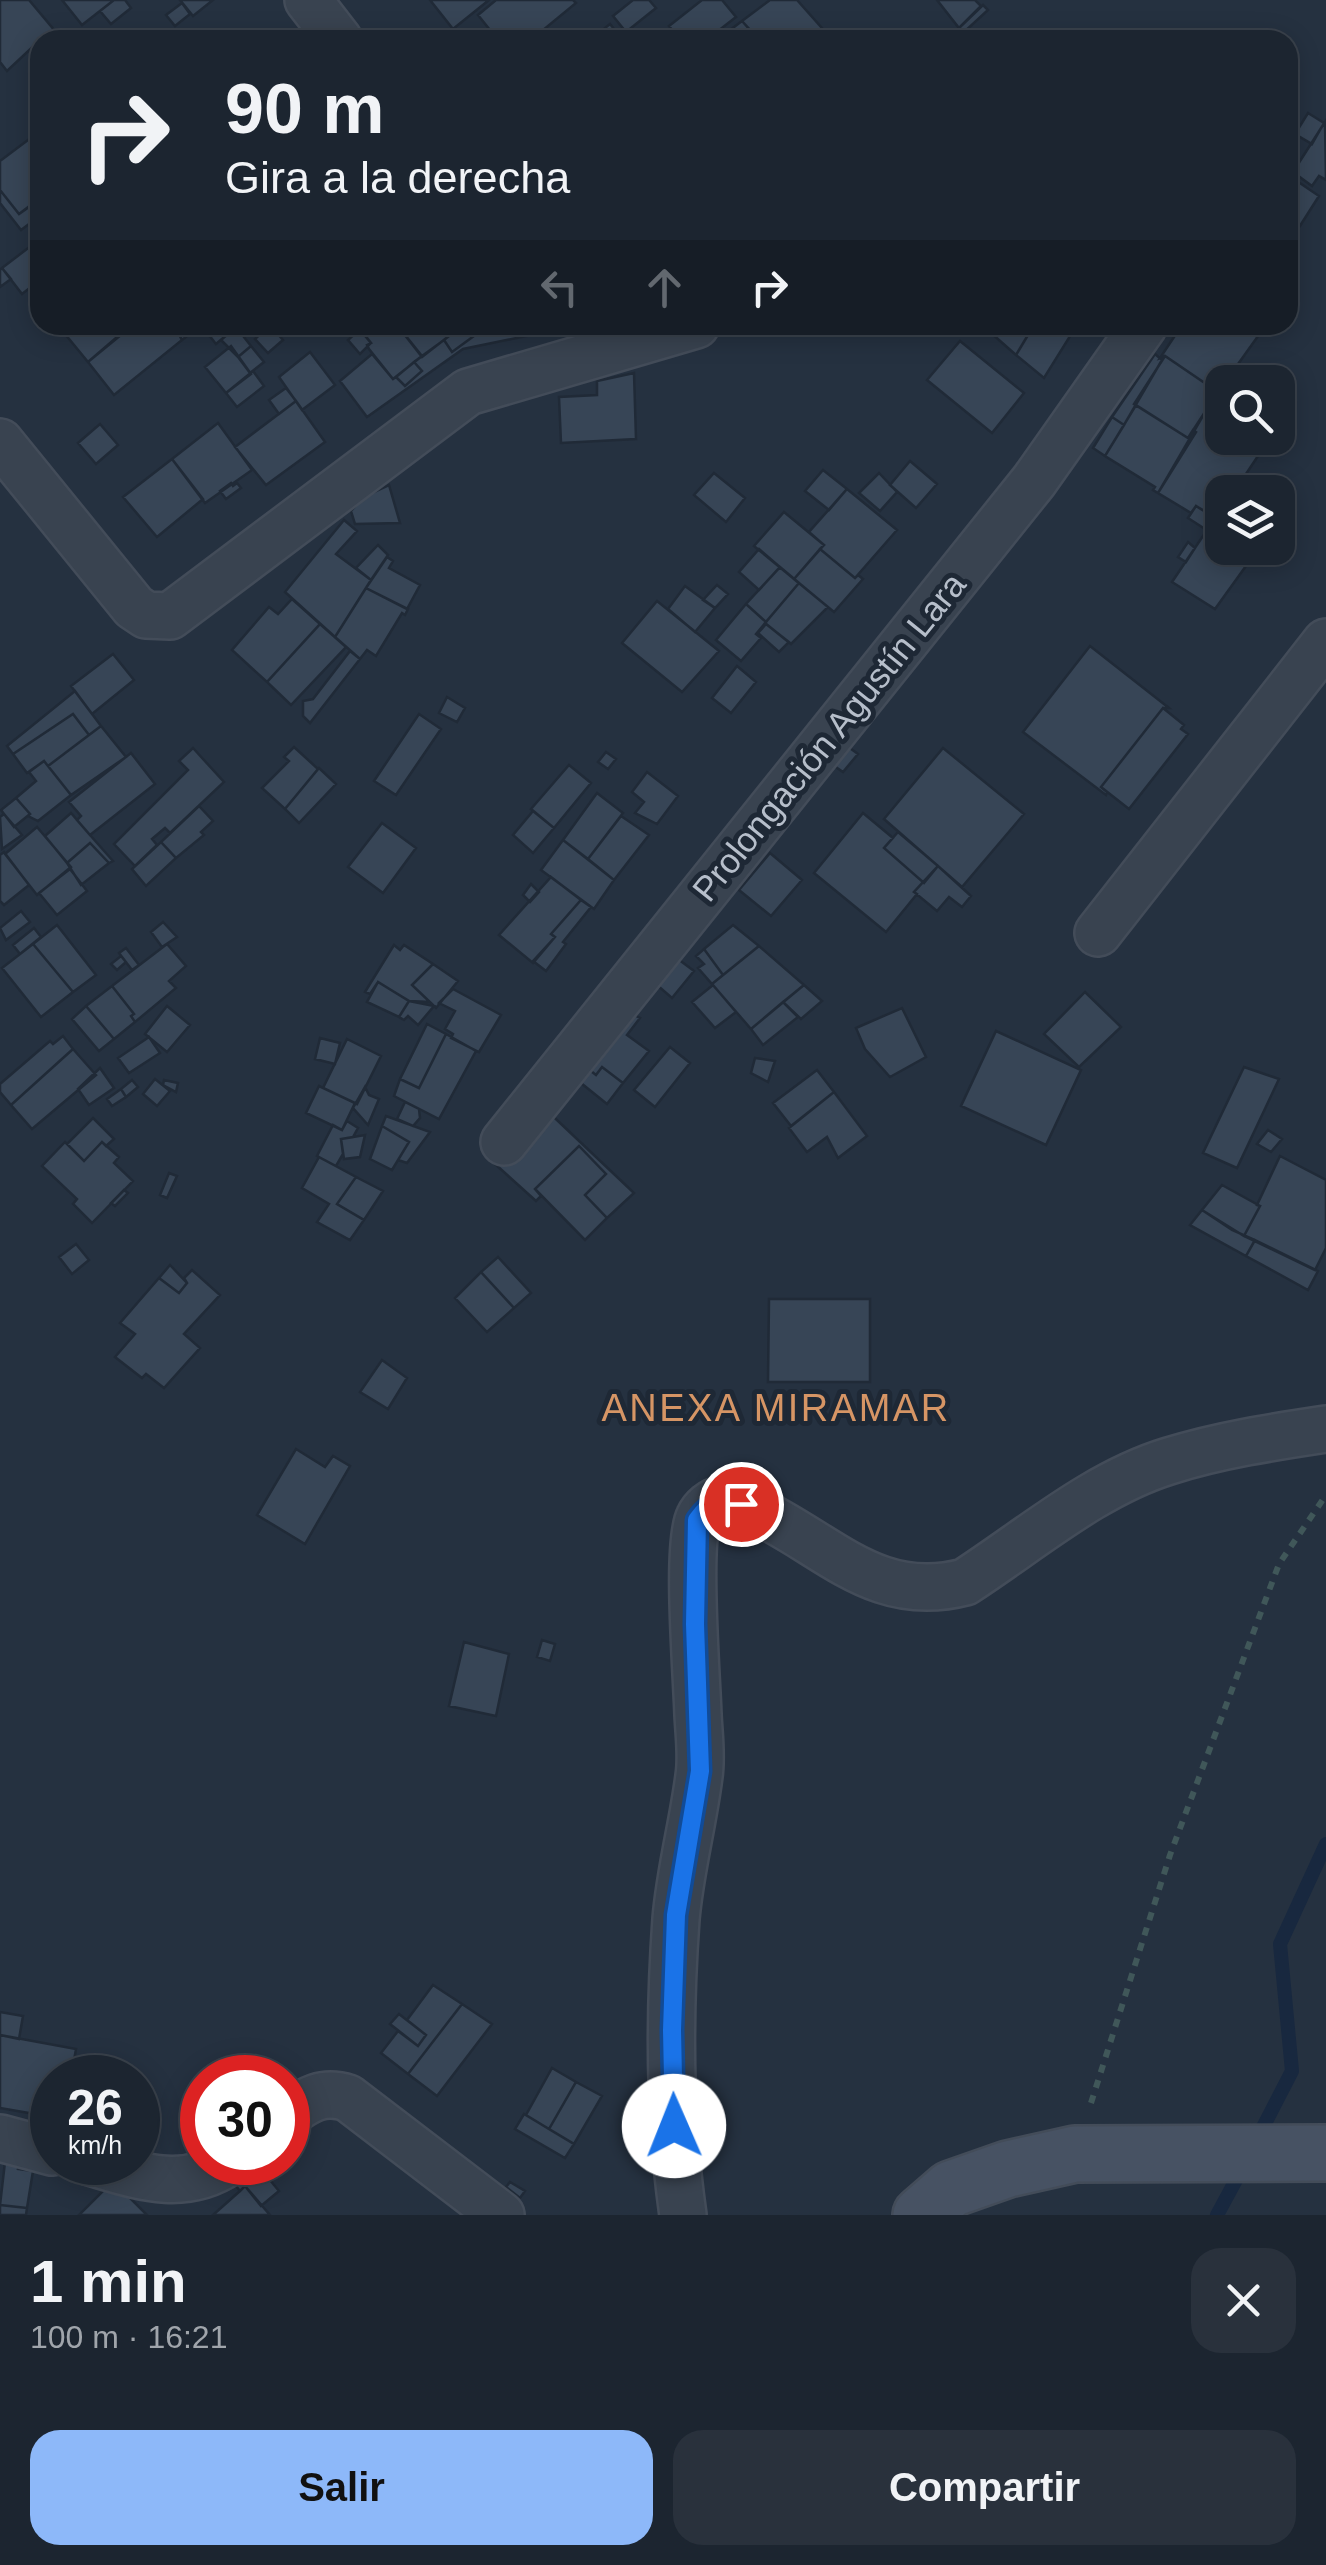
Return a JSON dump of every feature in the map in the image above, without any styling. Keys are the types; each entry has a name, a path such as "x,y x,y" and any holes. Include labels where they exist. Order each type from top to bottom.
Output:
{"main road":[{"path":"921,2215 951,2189 1075,2154 1307,2155"}],"street":[{"path":"308,0 331,30"},
{"path":"0,442 134,607 146,614 170,616 468,392 662,335"},
{"name":"Prolongación Agustín Lara","path":"504,1142 1034,481 1137,335"},
{"path":"1098,933 1326,642"},
{"path":"683,2215 675,2158 672,2030 676,1915 700,1771 694,1558 697,1520 706,1507 723,1499 741,1504 883,1582 918,1589 942,1588 965,1582 1097,1493 1166,1462 1222,1447 1326,1428"},
{"path":"310,2099 331,2093 348,2098 502,2215"},
{"path":"0,2138 30,2146"}],"path":[{"path":"1075,2154 1170,1855 1279,1564 1326,1496"}],"building":[{"path":"0,0 29,0 54,30 30,30 30,49 7,71 0,62"},
{"path":"62,0 114,0 82,25"},
{"path":"114,0 125,0 131,8 111,24 100,11"},
{"path":"180,0 213,0 193,16"},
{"path":"430,0 489,0 453,29"},
{"path":"496,0 576,3 543,30 490,30 478,15"},
{"path":"633,0 649,0 656,8 628,30 613,16"},
{"path":"702,0 722,0 736,17 719,30 672,30 669,26"},
{"path":"770,0 797,0 824,30 750,30 742,21"},
{"path":"937,0 975,0 981,6 959,28"},
{"path":"182,3 190,14 175,26 166,15"},
{"path":"983,5 988,10 966,30 959,28"},
{"path":"742,21 750,30 730,30"},
{"path":"1308,113 1324,123 1312,144 1298,136"},
{"path":"1325,122 1326,180 1319,176 1312,186 1298,176 1298,164"},
{"path":"30,138 30,206 19,214 0,190 0,161"},
{"path":"1298,182 1319,196 1298,229"},
{"path":"0,190 19,214 29,207 30,223 21,230 0,203"},
{"path":"30,247 30,288 22,294 2,268"},
{"path":"0,270 11,279 0,287"},
{"path":"66,335 121,335 88,362"},
{"path":"119,335 179,335 182,340 114,395 88,362"},
{"path":"209,335 227,335 216,344"},
{"path":"227,335 242,335 251,346 238,357 221,340"},
{"path":"259,335 279,335 283,340 268,353 255,339"},
{"path":"353,335 365,335 371,343 360,354 348,340"},
{"path":"364,335 405,335 422,356 393,379 369,349 367,345 371,343"},
{"path":"405,335 450,335 422,357"},
{"path":"450,335 475,335 452,352 444,340"},
{"path":"475,335 531,335 463,349 367,417 340,381 372,354 393,379 396,377 405,386 422,371 414,362 444,340 452,352"},
{"path":"993,335 1028,335 1016,355"},
{"path":"1028,335 1071,335 1044,378 1016,355"},
{"path":"1175,335 1259,335 1237,365 1205,365 1205,383 1165,356 1160,358"},
{"path":"960,341 1024,393 992,433 927,380"},
{"path":"231,346 251,374 226,393 205,367"},
{"path":"251,346 264,362 250,373 238,357"},
{"path":"310,352 335,385 302,410 279,377"},
{"path":"1155,354 1162,360 1124,425 1112,417"},
{"path":"1165,356 1205,383 1205,412 1188,438 1134,404"},
{"path":"414,362 422,371 405,386 396,377"},
{"path":"253,371 264,386 237,407 226,393"},
{"path":"634,373 636,439 561,443 559,397 597,395 597,381"},
{"path":"286,388 296,401 279,414 269,400"},
{"path":"296,401 325,442 266,485 235,447"},
{"path":"1136,405 1188,438 1193,430 1196,432 1158,493 1153,490 1155,487 1105,456"},
{"path":"1205,412 1205,455 1259,455 1245,475 1205,475 1205,512 1196,506 1191,513 1158,493"},
{"path":"1112,417 1124,425 1105,456 1093,448"},
{"path":"218,423 252,470 205,503 172,459"},
{"path":"100,424 118,445 96,464 78,443"},
{"path":"172,459 203,499 157,537 123,497"},
{"path":"910,461 937,484 916,508 890,485"},
{"path":"823,470 847,489 829,510 805,491"},
{"path":"714,473 745,498 726,522 694,495"},
{"path":"879,473 897,492 880,511 859,493"},
{"path":"231,483 241,488 226,499 220,491"},
{"path":"389,485 400,523 355,524 351,511 363,497"},
{"path":"847,489 897,530 855,578 820,549 824,545 809,532"},
{"path":"1196,506 1205,511 1205,529 1188,518"},
{"path":"784,512 824,545 794,579 754,546"},
{"path":"344,520 357,531 336,554 371,580 335,637 285,592"},
{"path":"1205,533 1205,565 1247,565 1215,609 1172,582"},
{"path":"1188,542 1195,548 1186,562 1178,557"},
{"path":"378,545 388,555 371,580 356,568"},
{"path":"759,549 780,567 759,590 739,572"},
{"path":"820,549 855,578 858,575 863,579 834,612 794,579"},
{"path":"387,557 393,561 389,568 420,585 407,609 366,588"},
{"path":"780,567 799,583 766,622 746,604"},
{"path":"799,583 828,607 791,644 765,623"},
{"path":"717,585 728,594 715,608 703,600"},
{"path":"685,586 715,608 695,632 668,609"},
{"path":"366,588 408,609 376,656 367,650 360,659 335,637"},
{"path":"292,599 320,624 267,682 232,650 269,607 278,614"},
{"path":"657,601 719,651 682,692 622,643"},
{"path":"746,604 766,622 756,634 761,638 741,661 716,640"},
{"path":"320,624 346,647 291,705 267,682"},
{"path":"766,624 789,642 779,652 758,633"},
{"path":"1090,646 1169,708 1163,708 1101,787 1106,795 1023,732"},
{"path":"350,651 360,659 310,723 303,716 303,701 313,699"},
{"path":"113,654 134,680 92,714 71,686"},
{"path":"737,666 756,682 731,713 712,698"},
{"path":"75,691 101,726 89,735 73,714 13,754 7,746"},
{"path":"447,697 465,708 457,722 439,713"},
{"path":"1163,708 1184,725 1181,729 1188,734 1129,809 1101,787"},
{"path":"73,714 89,735 48,766 44,761 27,773 13,754"},
{"path":"419,714 441,729 396,795 374,781"},
{"path":"101,726 126,757 71,795 48,766"},
{"path":"843,743 858,754 843,772 827,761"},
{"path":"294,747 318,769 285,809 262,788 289,761 284,757"},
{"path":"193,748 224,782 170,833 165,828 152,839 157,845 135,866 114,844 188,770 179,761"},
{"path":"943,748 1024,814 962,887 884,819"},
{"path":"606,752 616,759 608,769 598,762"},
{"path":"131,753 155,784 90,835 69,802"},
{"path":"44,761 71,795 38,821 28,816 16,798 36,781 29,772"},
{"path":"569,765 591,783 554,828 531,809"},
{"path":"319,768 336,784 299,823 285,809"},
{"path":"647,772 678,796 657,824 635,813 644,802 632,792"},
{"path":"597,793 623,813 588,859 563,840"},
{"path":"16,798 30,814 14,827 1,810"},
{"path":"199,806 213,821 201,832 204,835 176,858 161,842"},
{"path":"533,811 554,828 533,853 513,835"},
{"path":"71,813 113,861 109,863 90,843 67,863 45,836"},
{"path":"863,813 893,838 884,848 923,882 886,932 814,873"},
{"path":"4,814 22,835 2,849 0,817"},
{"path":"621,816 649,835 614,880 588,859"},
{"path":"382,823 416,848 383,893 348,867"},
{"path":"37,827 71,867 37,895 5,854"},
{"path":"898,832 938,866 924,883 884,848"},
{"path":"563,840 614,880 594,909 541,870"},
{"path":"161,842 176,858 146,886 132,869"},
{"path":"90,843 109,863 81,885 67,863"},
{"path":"4,852 29,885 4,905 0,901 0,855"},
{"path":"770,853 802,880 771,916 739,890"},
{"path":"938,866 971,896 962,907 949,897 937,911 914,892"},
{"path":"70,869 87,891 57,915 39,893"},
{"path":"551,877 581,900 551,934 555,937 533,963 499,935"},
{"path":"531,884 539,892 530,902 523,895"},
{"path":"581,900 591,907 546,971 533,961"},
{"path":"21,911 30,922 6,940 0,928"},
{"path":"163,922 177,937 162,947 151,932"},
{"path":"57,925 96,975 73,992 33,944"},
{"path":"733,925 759,946 723,975 704,949"},
{"path":"34,928 41,937 20,954 13,945"},
{"path":"33,944 73,992 41,1017 2,968"},
{"path":"167,944 186,966 169,981 176,988 135,1022 131,1016 134,1014 112,986"},
{"path":"394,945 400,950 404,945 433,964 412,985 430,1002 409,1001 378,982 370,994 365,992"},
{"path":"759,946 804,985 751,1029 712,984"},
{"path":"126,948 139,965 132,970 119,953"},
{"path":"704,949 723,975 712,984 698,968 704,964 696,956"},
{"path":"666,950 694,971 672,998 650,979"},
{"path":"121,956 126,962 117,970 111,964"},
{"path":"433,964 458,981 436,1008 412,985"},
{"path":"378,982 409,1001 399,1017 367,1002"},
{"path":"713,985 736,1012 715,1028 692,1002"},
{"path":"804,985 822,1001 801,1019 783,1002"},
{"path":"112,986 134,1014 131,1016 135,1022 114,1039 86,1006"},
{"path":"453,989 501,1015 479,1052 451,1038 453,1034 445,1029 455,1011 439,1003"},
{"path":"1085,992 1121,1027 1079,1067 1044,1034"},
{"path":"409,1001 434,1006 418,1025 408,1016 404,1020 399,1017"},
{"path":"783,1002 798,1017 763,1045 751,1029"},
{"path":"86,1006 114,1039 99,1051 72,1019"},
{"path":"167,1006 190,1025 167,1052 145,1034"},
{"path":"619,1007 640,1018 627,1035 649,1051 623,1083 602,1067 596,1075 578,1061"},
{"path":"902,1008 926,1057 890,1077 865,1049 856,1028"},
{"path":"427,1024 446,1034 419,1088 400,1079"},
{"path":"996,1031 1081,1070 1046,1145 961,1106"},
{"path":"446,1034 476,1051 439,1119 394,1096 400,1079 419,1088"},
{"path":"63,1036 73,1049 11,1105 0,1092 0,1084 50,1041 53,1044"},
{"path":"149,1037 160,1053 129,1073 118,1058"},
{"path":"320,1038 340,1043 335,1064 315,1059"},
{"path":"347,1039 381,1056 357,1104 323,1088"},
{"path":"670,1047 690,1063 655,1107 634,1090"},
{"path":"73,1049 96,1075 32,1129 11,1105"},
{"path":"755,1058 775,1061 768,1082 751,1073"},
{"path":"586,1067 596,1075 602,1067 623,1083 607,1104 576,1079"},
{"path":"1244,1067 1279,1079 1237,1168 1203,1153"},
{"path":"100,1068 114,1088 89,1105 78,1089"},
{"path":"817,1070 834,1092 791,1126 773,1103"},
{"path":"155,1079 170,1091 157,1106 143,1094"},
{"path":"132,1080 138,1087 126,1097 121,1089"},
{"path":"164,1080 178,1083 176,1092 163,1085"},
{"path":"319,1086 355,1103 342,1130 306,1113"},
{"path":"365,1087 369,1095 379,1099 368,1125 353,1108"},
{"path":"121,1089 126,1097 112,1106 107,1099"},
{"path":"834,1092 867,1136 838,1158 827,1137 807,1152 789,1128"},
{"path":"405,1102 419,1109 420,1118 413,1126 397,1119"},
{"path":"539,1103 634,1193 607,1218 585,1195 606,1174 579,1146 535,1189 541,1196 536,1201 495,1164"},
{"path":"386,1116 430,1132 407,1163 398,1160 409,1142 382,1126"},
{"path":"93,1118 114,1139 106,1146 102,1142 84,1161 67,1144"},
{"path":"347,1121 358,1128 353,1137 341,1139 343,1154 336,1166 317,1156 333,1125 342,1130"},
{"path":"382,1126 409,1142 392,1170 370,1159"},
{"path":"1268,1130 1282,1139 1271,1152 1257,1144"},
{"path":"365,1135 360,1157 344,1159 341,1139"},
{"path":"65,1142 84,1161 102,1142 119,1157 114,1163 133,1181 92,1223 73,1204 77,1199 42,1166"},
{"path":"579,1146 606,1174 585,1195 607,1218 585,1240 535,1189"},
{"path":"1280,1156 1326,1180 1326,1248 1315,1270 1244,1236"},
{"path":"319,1157 356,1177 337,1204 364,1220 350,1240 317,1222 329,1204 302,1188"},
{"path":"169,1173 177,1176 167,1198 160,1195"},
{"path":"356,1177 383,1191 364,1220 337,1204"},
{"path":"1222,1185 1260,1206 1244,1236 1202,1210"},
{"path":"124,1190 128,1193 115,1206 111,1203"},
{"path":"1202,1210 1255,1240 1246,1256 1190,1225"},
{"path":"1255,1240 1318,1271 1308,1290 1246,1256"},
{"path":"76,1244 89,1260 72,1274 59,1257"},
{"path":"498,1257 531,1293 514,1308 481,1272"},
{"path":"170,1265 187,1283 179,1293 159,1278"},
{"path":"192,1270 220,1295 184,1334 200,1348 164,1388 146,1374 142,1378 115,1357 135,1334 120,1323 159,1278 179,1293 187,1283 184,1278"},
{"path":"481,1272 514,1308 487,1332 455,1298"},
{"path":"769,1299 870,1299 870,1382 768,1382"},
{"path":"382,1360 407,1378 388,1409 360,1392"},
{"path":"296,1449 325,1467 333,1456 350,1466 305,1544 257,1515"},
{"path":"542,1640 555,1644 550,1661 537,1657"},
{"path":"464,1642 509,1654 496,1716 449,1706"},
{"path":"433,1985 462,2004 408,2074 381,2053 398,2031 418,2046 426,2035 407,2020"},
{"path":"462,2004 492,2024 437,2096 408,2074"},
{"path":"0,2012 23,2016 19,2039 0,2035"},
{"path":"399,2014 426,2035 418,2046 390,2024"},
{"path":"0,2035 76,2049 75,2055 30,2055 30,2113 0,2108"},
{"path":"552,2068 576,2082 549,2129 526,2115"},
{"path":"576,2082 602,2096 574,2144 549,2129"},
{"path":"524,2114 574,2144 565,2158 515,2129"},
{"path":"5,2162 30,2171 27,2208 0,2205"},
{"path":"510,2182 525,2191 520,2198 506,2187"},
{"path":"109,2185 117,2185 147,2215 79,2215"},
{"path":"235,2185 274,2185 279,2191 261,2206 245,2186 240,2191"},
{"path":"245,2186 270,2215 213,2215 240,2191"},
{"path":"0,2205 27,2208 26,2215 0,2215"}],"waterway":[{"path":"1257,2139 1292,2071 1280,1944 1326,1844"},
{"path":"1217,2215 1243,2167"}],"district":[{"name":"ANEXA MIRAMAR","path":"776,1408"}],"route":[{"path":"674,2126 676,1915 700,1771 694,1558 697,1520 706,1507 723,1499 741,1504"}]}
